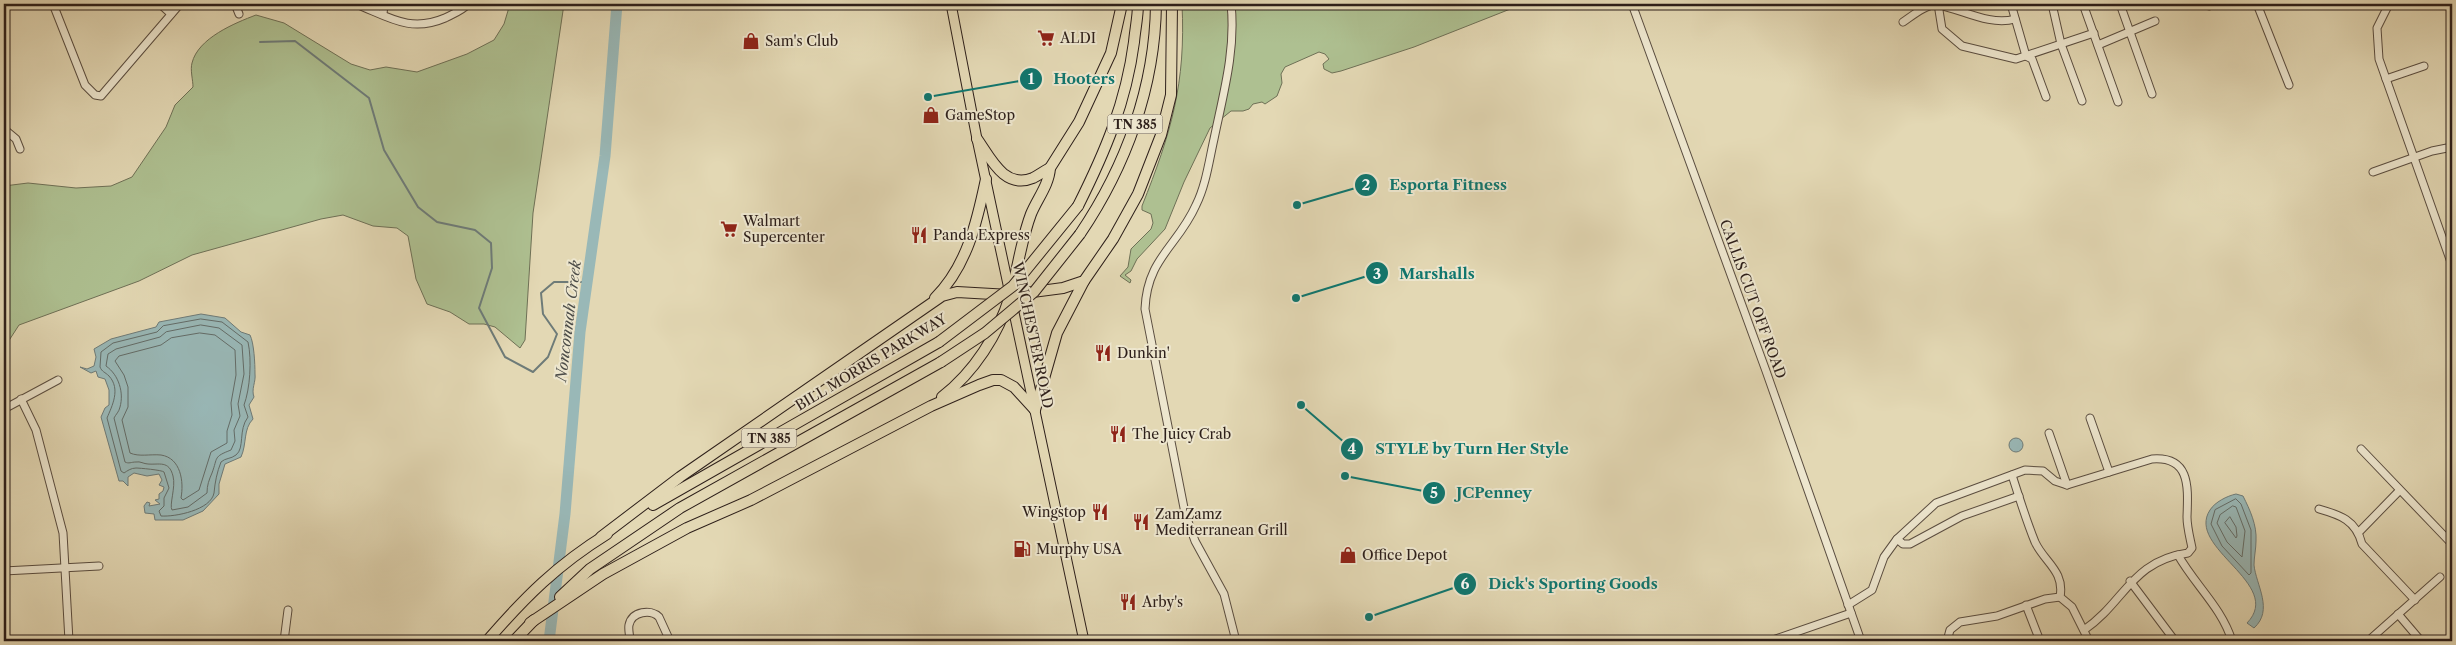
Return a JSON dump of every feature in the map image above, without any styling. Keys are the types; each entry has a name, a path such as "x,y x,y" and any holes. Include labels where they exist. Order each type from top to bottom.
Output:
{"highway":[{"path":"977,139 994,166 1005,176 1031,179 1050,168 1078,122 1111,53 1122,4"},
{"name":"BILL MORRIS PARKWAY","path":"487,641 512,613 562,564 601,537 725,462 939,342 1013,286 1078,206 1107,148 1124,97 1132,57 1138,4"},
{"name":"TN 385","path":"514,641 590,569 680,508 941,362 985,333 1034,292 1080,234 1095,212 1116,172 1143,100 1156,22 1156,4"},
{"path":"1035,410 1057,333 1084,281 1113,239 1138,194 1161,135 1171,95 1172,4"},
{"path":"931,406 953,388 976,362 1002,320 1031,214 1050,175 1050,168"},
{"path":"922,310 943,290 954,274 965,252 976,225 986,179"},
{"path":"601,537 688,471 942,296 957,292 1010,295 1063,288 1084,281"},
{"path":"530,624 602,574 687,528 751,500 931,406 993,380 1001,380 1014,386 1035,410"}],"main road":[{"name":"WINCHESTER ROAD","path":"951,4 977,139 1084,641"}],"street":[{"path":"53,4 85,85 95,95 101,96 180,4"},
{"path":"160,4 172,14"},
{"path":"235,4 239,14"},
{"path":"356,4 409,24 420,25 438,21 468,4"},
{"path":"383,14 384,4"},
{"path":"1231,4 1233,22 1227,77 1203,188 1189,220 1153,270 1148,282 1145,309 1185,513 1198,546 1224,594 1236,641"},
{"name":"CALLIS CUT OFF ROAD","path":"1632,4 1770,380 1861,641"},
{"path":"1903,22 1924,8 1939,4 2003,22 2015,19"},
{"path":"1939,4 1942,29 1962,46 2016,59 2094,33"},
{"path":"2011,4 2026,56"},
{"path":"2052,4 2061,44 2082,101"},
{"path":"2083,4 2118,102"},
{"path":"2120,4 2152,94"},
{"path":"2257,4 2289,85"},
{"path":"2389,4 2377,28 2376,49 2452,265"},
{"path":"2098,46 2155,21"},
{"path":"2026,56 2032,58 2046,97"},
{"path":"2386,79 2424,66"},
{"path":"4,130 16,139 20,149"},
{"path":"2373,172 2414,157 2452,147"},
{"path":"4,409 58,380"},
{"path":"21,399 33,422 63,533 69,641"},
{"path":"2090,418 2110,472"},
{"path":"2049,433 2066,485"},
{"path":"2361,449 2399,491 2452,544"},
{"path":"1848,604 1872,590 1884,558 1897,539 1936,503 2012,475 2036,469 2044,471 2056,481 2066,485 2152,459 2165,458 2174,463 2186,478 2189,503 2187,518 2192,548 2188,553 2178,555 2153,566 2130,581 2097,621 2084,630"},
{"path":"2012,475 2038,547 2057,572 2061,587 2060,597"},
{"path":"2359,532 2399,491"},
{"path":"1897,539 1903,544 1910,544 1962,516 2019,496"},
{"path":"2319,509 2343,518 2359,532 2362,544 2414,600"},
{"path":"2178,555 2188,573 2220,614 2232,641"},
{"path":"4,571 99,566"},
{"path":"2368,641 2440,578"},
{"path":"2130,581 2175,641"},
{"path":"1947,641 1950,630 1960,622 1997,616 2054,596 2060,597 2072,607 2089,641"},
{"path":"2026,605 2040,641"},
{"path":"284,641 288,610"},
{"path":"630,641 629,625 637,615 643,613 655,613 660,617 670,641"},
{"path":"1770,641 1851,613"},
{"path":"2398,614 2422,641"}],"green space":[{"path":"510,4 564,4 533,213 525,340 520,348 495,327 484,324 469,324 450,312 427,304 416,279 408,236 397,228 373,226 343,215 321,219 192,255 139,281 19,325 8,342 4,357 4,186 28,183 76,188 111,186 132,177 166,127 175,105 193,87 192,63 196,54 209,39 238,22 256,15 284,23 351,64 370,70 386,67 417,72 467,54 494,40 504,24"},
{"path":"1182,4 1523,4 1414,47 1341,71 1332,73 1324,69 1323,64 1329,59 1325,54 1319,52 1285,67 1281,74 1282,83 1277,96 1265,104 1262,102 1253,104 1249,109 1243,111 1231,111 1210,128 1184,182 1165,229 1137,259 1131,271 1125,275 1131,280 1130,283 1120,276 1128,267 1131,249 1151,229 1153,223 1151,214 1142,210 1142,206 1161,155 1179,84 1183,33"}],"water":[{"path":"201,314 225,318 241,332 250,335 255,364 254,397 249,405 253,419 246,432 241,457 225,464 219,484 219,494 203,511 183,520 155,520 154,514 145,513 144,506 147,502 150,503 149,506 160,504 155,500 159,499 159,494 163,491 164,487 159,485 162,480 159,474 147,476 134,473 128,477 128,486 123,481 119,481 101,417 105,408 109,405 109,390 105,379 98,377 96,371 91,373 80,367 87,369 94,366 96,357 94,349 111,339 156,327 159,322"},
{"path":"2013,438 2019,438 2023,445 2019,452 2013,452 2009,448 2009,442"},
{"path":"2236,494 2243,496 2254,523 2256,535 2254,565 2262,597 2263,613 2260,621 2254,628 2247,623 2255,609 2254,594 2211,538 2206,524 2210,510 2215,504"}],"waterway":[{"name":"Nonconnah Creek","path":"549,641 565,514 580,332 605,156 617,4"},
{"path":"260,42 295,41 369,98 384,150 418,207 437,222 475,230 491,243 492,268 479,308 505,357 533,372 548,357 557,334 543,314 541,293 554,282 587,282"}],"place":[{"name":"ALDI","path":"1046,38"},
{"name":"Sam's Club","path":"751,41"},
{"name":"Hooters","path":"928,97"},
{"name":"GameStop","path":"931,115"},
{"name":"Esporta Fitness","path":"1297,205"},
{"name":"Walmart Supercenter","path":"729,229"},
{"name":"Panda Express","path":"919,235"},
{"name":"Marshalls","path":"1296,298"},
{"name":"Dunkin'","path":"1103,353"},
{"name":"STYLE by Turn Her Style","path":"1301,405"},
{"name":"The Juicy Crab","path":"1118,434"},
{"name":"JCPenney","path":"1345,476"},
{"name":"Wingstop","path":"1100,512"},
{"name":"ZamZamz Mediterranean Grill","path":"1141,522"},
{"name":"Murphy USA","path":"1022,549"},
{"name":"Office Depot","path":"1348,555"},
{"name":"Arby's","path":"1128,602"},
{"name":"Dick's Sporting Goods","path":"1369,617"}]}
